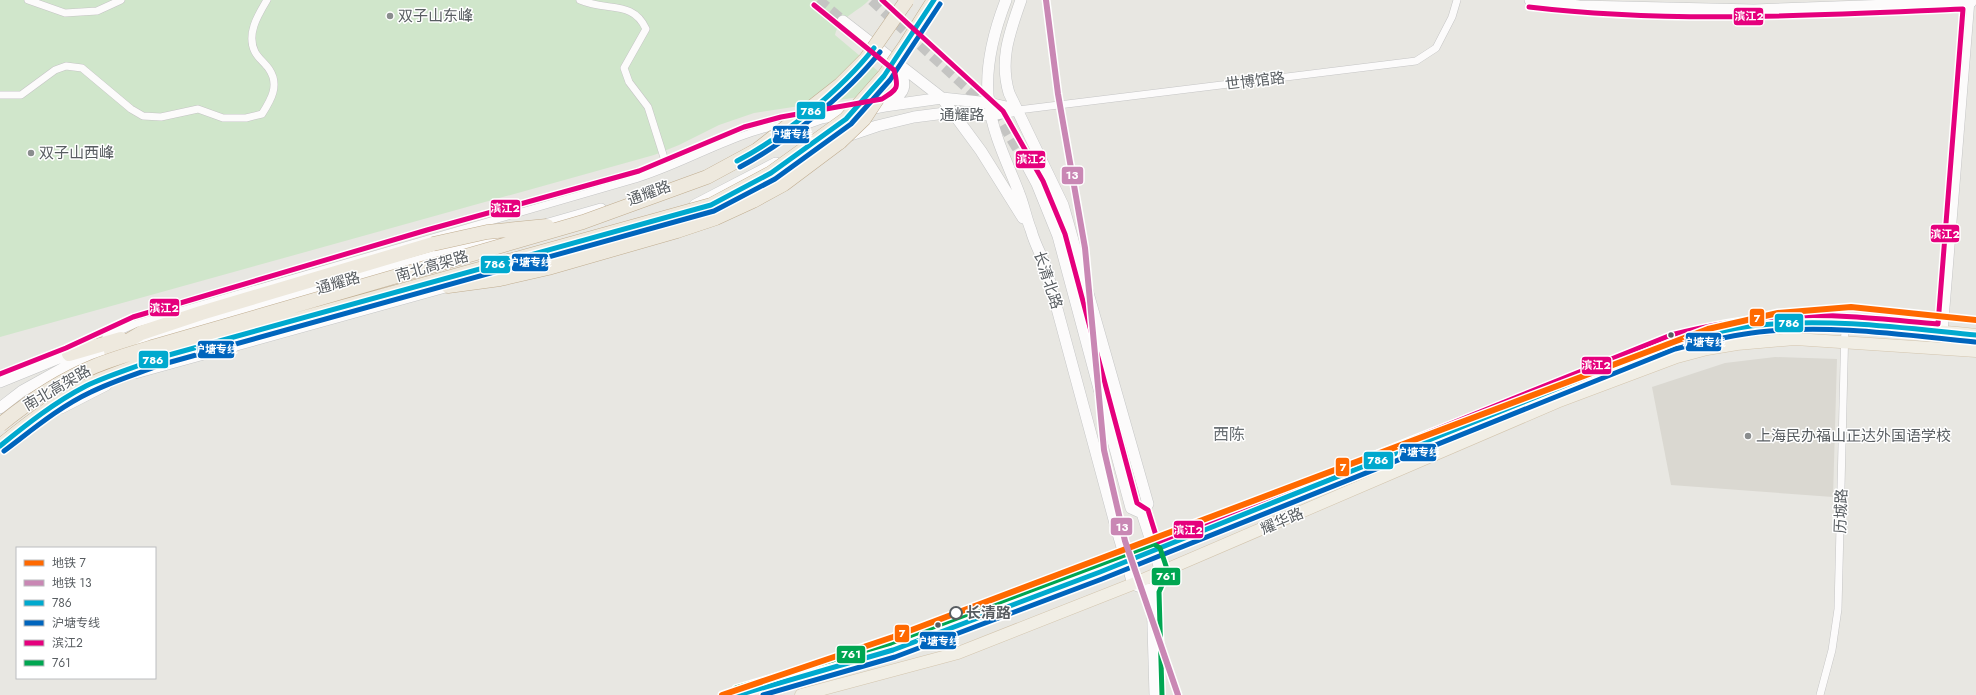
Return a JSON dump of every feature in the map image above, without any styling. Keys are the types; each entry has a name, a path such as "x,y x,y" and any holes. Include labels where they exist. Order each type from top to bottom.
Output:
{"highway":[{"name":"南北高架路","path":"0,425 19,409 56,386 94,367 156,346 583,222 707,177 757,150 840,85 866,59 907,0"},
{"name":"南北高架路","path":"0,446 27,424 61,401 100,380 158,358 711,204 771,173 846,119 884,76 906,46 934,0"},
{"path":"448,286 500,279 548,268 677,231 716,218 753,201 784,184 840,142 864,119 887,84 906,46"},
{"path":"69,354 433,244 487,232 583,222"},
{"path":"111,351 140,333"}],"main road":[{"name":"耀华路","path":"738,695 893,650 1154,551 1673,342 1732,328 1816,322 1976,334"},
{"name":"耀华路","path":"801,695 958,653 1134,584 1557,402 1677,357 1707,349 1751,342 1795,338 1976,351"}],"street":[{"path":"28,0 65,13 97,11 121,0"},
{"path":"0,95 20,95 55,70 66,66 82,68 131,110 143,116 161,117 198,110 223,118 246,118 262,114 272,99 275,88 270,70 255,52 252,40 253,26 267,0"},
{"path":"580,0 589,4 618,4 634,8 642,19 646,29 624,68 629,82 648,107 667,167"},
{"name":"长清北路","path":"1006,0 995,32 989,73 989,103 991,115 1001,149 1020,195 1031,232 1045,264 1116,526 1127,561"},
{"path":"1021,0 1009,32 1005,59 1005,78 1018,110 1063,205 1148,504 1142,513"},
{"name":"世博馆路","path":"1018,110 1416,61 1436,48 1452,17 1457,0"},
{"path":"1530,0 1579,6 1754,10 1971,1 1944,332"},
{"path":"843,21 942,98 981,150 1031,232"},
{"path":"885,106 900,96 905,85 900,66"},
{"name":"通耀路","path":"0,408 22,391 67,366 202,322 631,201 680,182 796,126 821,118 885,106 942,98 989,103 1018,110"},
{"name":"通耀路","path":"0,452 26,431 62,408 98,388 136,373 587,249 636,232 674,216 780,161 829,141 877,126 914,117 953,112 991,115 1018,110"},
{"path":"0,382 69,354 135,324 421,240 641,178 746,134 782,124 821,118"},
{"path":"1022,156 1037,184 1058,236 1131,508 1142,513 1161,572 1152,591 1155,695"},
{"name":"历城路","path":"1820,695 1832,650 1838,609 1845,324"},
{"path":"1127,561 1134,584 1152,591"}],"shaded area":[{"name":"上海民办福山正达外国语学校","path":"1775,357 1837,359 1833,497 1671,485 1652,387 1725,363"}],"green space":[{"path":"0,0 869,0 840,24 835,35 891,82 885,93 754,113 719,125 679,145 654,155 0,337"}],"tunnel":[{"path":"818,0 843,21"},
{"path":"872,0 998,116 1022,156"}],"metro line":[{"name":"13","path":"1046,0 1058,94 1085,248 1104,450 1125,541 1178,695"},
{"name":"7","path":"722,695 893,637 1708,329 1778,313 1851,307 1976,320"}],"transit line":[{"name":"滨江2","path":"882,0 1003,111 1043,181 1065,234 1137,503 1148,510 1158,542 1671,335 1732,322 1794,316 1848,317 1938,324 1963,9 1746,17 1691,17 1583,12 1529,7"},
{"name":"786","path":"0,446 42,414 75,392 104,378 158,358 711,205 771,173 846,119 884,76 934,0"},
{"name":"沪塘专线","path":"4,451 46,419 79,398 108,384 160,365 714,211 775,179 851,124 890,80 940,4"},
{"name":"滨江2","path":"0,374 66,348 133,317 427,230 639,171 744,127 781,117 882,99 891,93 896,88 897,84 894,70 814,5"},
{"name":"786","path":"737,161 773,139 811,111 846,80 874,48"},
{"name":"沪塘专线","path":"740,167 758,157 815,116 851,84 880,52"},
{"name":"786","path":"738,695 893,650 1100,572 1673,342 1738,328 1787,323 1841,323 1976,335"},
{"name":"沪塘专线","path":"763,695 895,657 1102,579 1675,349 1748,333 1813,329 1867,331 1975,342"},
{"name":"761","path":"736,688 891,643 1154,544 1160,548 1168,572 1159,592 1162,695"}],"place":[{"name":"双子山东峰","path":"390,16"},
{"name":"双子山西峰","path":"31,153"},
{"name":"上海民办福山正达外国语学校","path":"1748,436"},
{"name":"长清路","path":"956,613"}],"district":[{"name":"西陈","path":"1229,434"}]}
